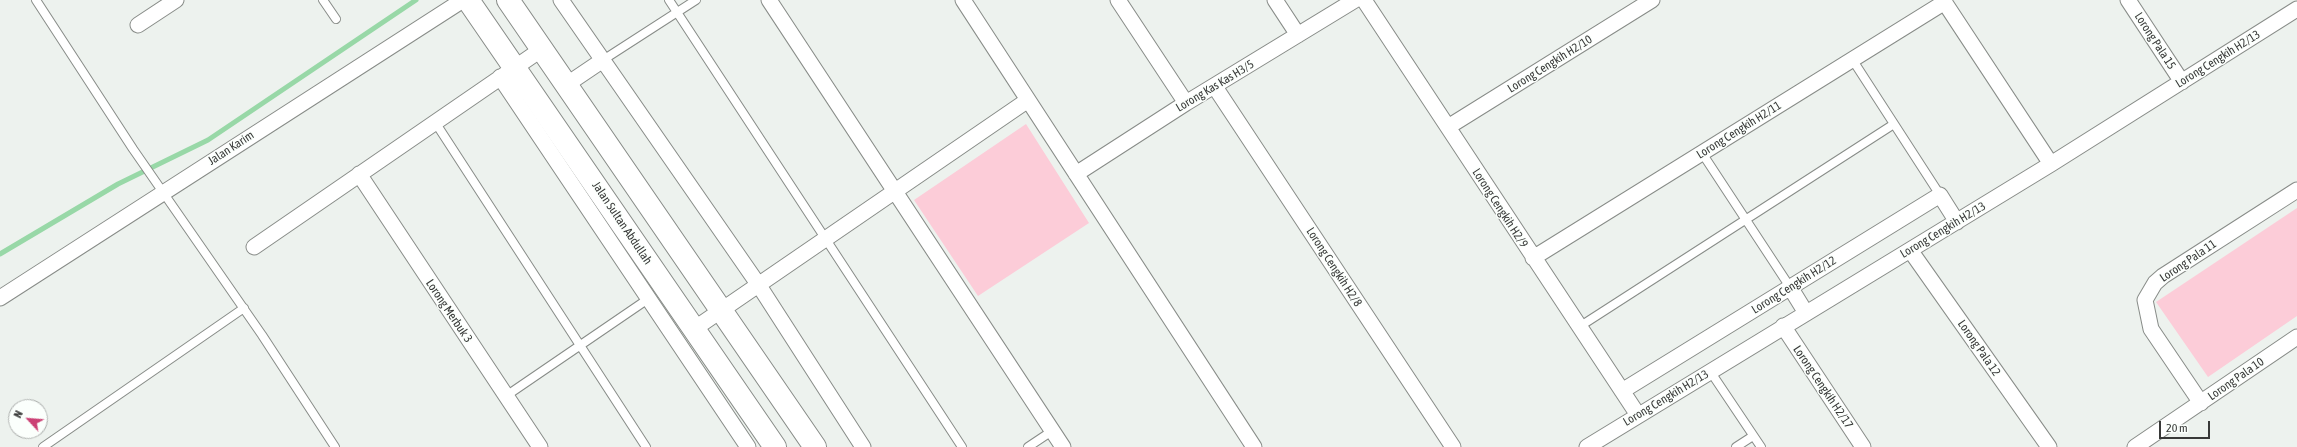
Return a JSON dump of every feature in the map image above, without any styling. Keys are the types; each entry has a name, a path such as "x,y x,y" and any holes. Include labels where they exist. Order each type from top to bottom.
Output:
{"main road":[{"name":"Jalan Sultan Abdullah","path":"468,0 508,72 694,329 775,447"},
{"path":"508,0 815,447"}],"street":[{"path":"138,25 176,0"},
{"name":"Jalan Karim","path":"0,298 158,186 463,0"},
{"path":"561,0 758,284 863,447"},
{"path":"770,0 1063,447"},
{"path":"963,0 1254,447"},
{"path":"1118,0 1186,103"},
{"path":"1275,0 1298,35"},
{"name":"Lorong Kas Kas H3/5","path":"1076,174 1186,103 1215,87 1356,0"},
{"name":"Lorong Cengkih H2/9","path":"1364,0 1638,415"},
{"name":"Lorong Cengkih H2/10","path":"1448,128 1652,0"},
{"name":"Lorong Pala 15","path":"2128,0 2182,82"},
{"path":"1944,1 2051,164"},
{"name":"Lorong Cengkih H2/11","path":"1533,258 1944,1"},
{"name":"Lorong Cengkih H2/13","path":"1587,447 1783,326 1957,222 2297,9"},
{"path":"254,247 542,49"},
{"path":"566,85 603,60"},
{"path":"508,72 648,299 748,447"},
{"name":"Lorong Cengkih H2/8","path":"1215,87 1453,447"},
{"path":"694,329 1028,100"},
{"name":"Lorong Merbuk 3","path":"359,174 540,447"},
{"name":"Lorong Pala 11","path":"2201,403 2151,329 2145,300 2155,282 2163,276 2297,190"},
{"path":"1940,195 1957,222"},
{"name":"Lorong Cengkih H2/12","path":"1622,391 1940,195"},
{"name":"Lorong Pala 12","path":"1910,250 2049,447"},
{"path":"1790,287 1806,313"},
{"name":"Lorong Cengkih H2/17","path":"1783,326 1864,447"},
{"name":"Lorong Pala 10","path":"2135,447 2297,337"}],"lane":[{"path":"36,0 133,150 244,308 335,447"},
{"path":"323,0 336,19"},
{"path":"669,0 824,240 962,447"},
{"path":"603,60 696,0"},
{"path":"1852,59 1940,195"},
{"path":"435,122 646,447"},
{"path":"1579,327 1894,124"},
{"path":"1702,153 1790,287"},
{"path":"506,396 648,299"},
{"path":"43,447 244,308"},
{"path":"1710,371 1760,447"},
{"path":"1028,447 1052,431"},
{"path":"1736,447 1753,436"}],"shaded area":[{"path":"1026,124 1089,223 978,296 914,200"},
{"path":"2297,208 2297,316 2208,377 2156,302"}],"waterway":[{"path":"0,254 118,184 208,140 416,0"}]}
